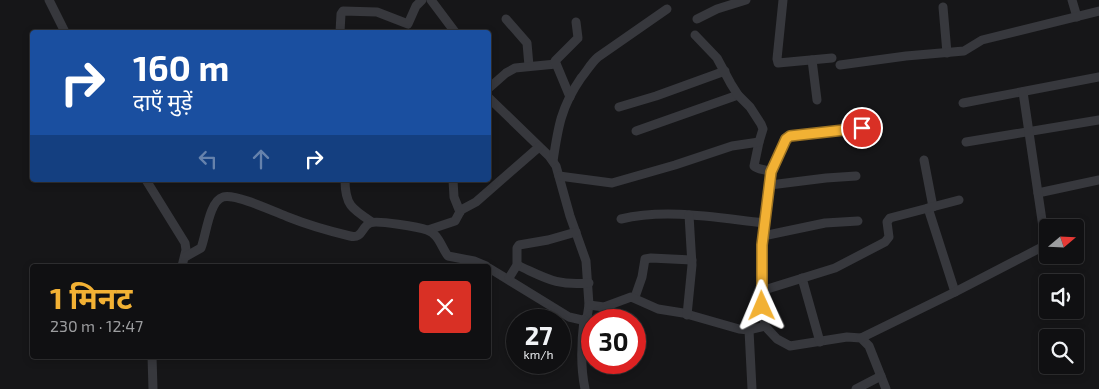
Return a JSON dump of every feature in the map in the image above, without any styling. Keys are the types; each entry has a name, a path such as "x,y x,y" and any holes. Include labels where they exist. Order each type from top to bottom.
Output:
{"street":[{"path":"49,0 64,30"},
{"path":"340,30 341,14 343,11 377,12 408,24 416,6 422,0"},
{"path":"431,0 454,30"},
{"path":"697,19 717,9 746,0"},
{"path":"783,0 777,61 785,63 832,58"},
{"path":"1072,0 1077,17"},
{"path":"943,7 948,53"},
{"path":"553,161 560,119 570,97 595,59 667,9"},
{"path":"840,66 906,56 967,50 982,40 1099,11"},
{"path":"506,19 527,43 529,66"},
{"path":"570,97 556,64 556,59 578,38 579,32 576,22"},
{"path":"695,35 717,58 738,95 750,107 761,124 763,129 754,166 771,172"},
{"path":"812,60 817,100"},
{"path":"491,86 512,70 529,66 556,64"},
{"path":"619,107 656,96 724,71"},
{"path":"963,103 1099,77"},
{"path":"862,128 788,137 771,172 763,236 761,291 763,316 765,326 777,339 790,346 847,337 861,338 956,292 1042,247 1044,240 1023,92"},
{"path":"636,131 738,95"},
{"path":"491,100 553,161 586,261 589,283 589,309"},
{"path":"966,142 1030,133 1099,120"},
{"path":"559,176 612,183 658,171 732,146 759,142"},
{"path":"428,230 453,222 460,212 476,202 539,147"},
{"path":"924,160 931,207 956,292"},
{"path":"770,185 856,176"},
{"path":"1038,193 1099,180"},
{"path":"147,182 183,237 186,250 184,262"},
{"path":"345,182 347,202 356,212 372,222 398,224 428,230 438,237 448,256 480,264"},
{"path":"453,182 454,197 460,212"},
{"path":"184,262 201,248 216,202 226,196 241,199 315,226 353,237 360,235 372,222"},
{"path":"761,291 844,264 885,242 889,237 887,222 890,218 959,200"},
{"path":"621,219 645,215 688,215 765,223"},
{"path":"687,315 692,260 688,215"},
{"path":"763,236 825,223 858,221"},
{"path":"509,278 517,265 517,248 519,245 548,240 576,232"},
{"path":"634,297 642,277 645,259 692,260"},
{"path":"517,265 559,283 589,283"},
{"path":"491,269 509,278 569,317 581,320"},
{"path":"802,278 820,342"},
{"path":"589,305 604,307 628,297 634,297 658,309 739,329 749,330 765,326"},
{"path":"749,330 752,389"},
{"path":"861,338 869,346 886,389"},
{"path":"152,359 153,389"},
{"path":"582,374 585,389"},
{"path":"856,389 881,376"}],"route":[{"path":"762,306 762,245 771,172 786,139 790,136 862,128"}]}
